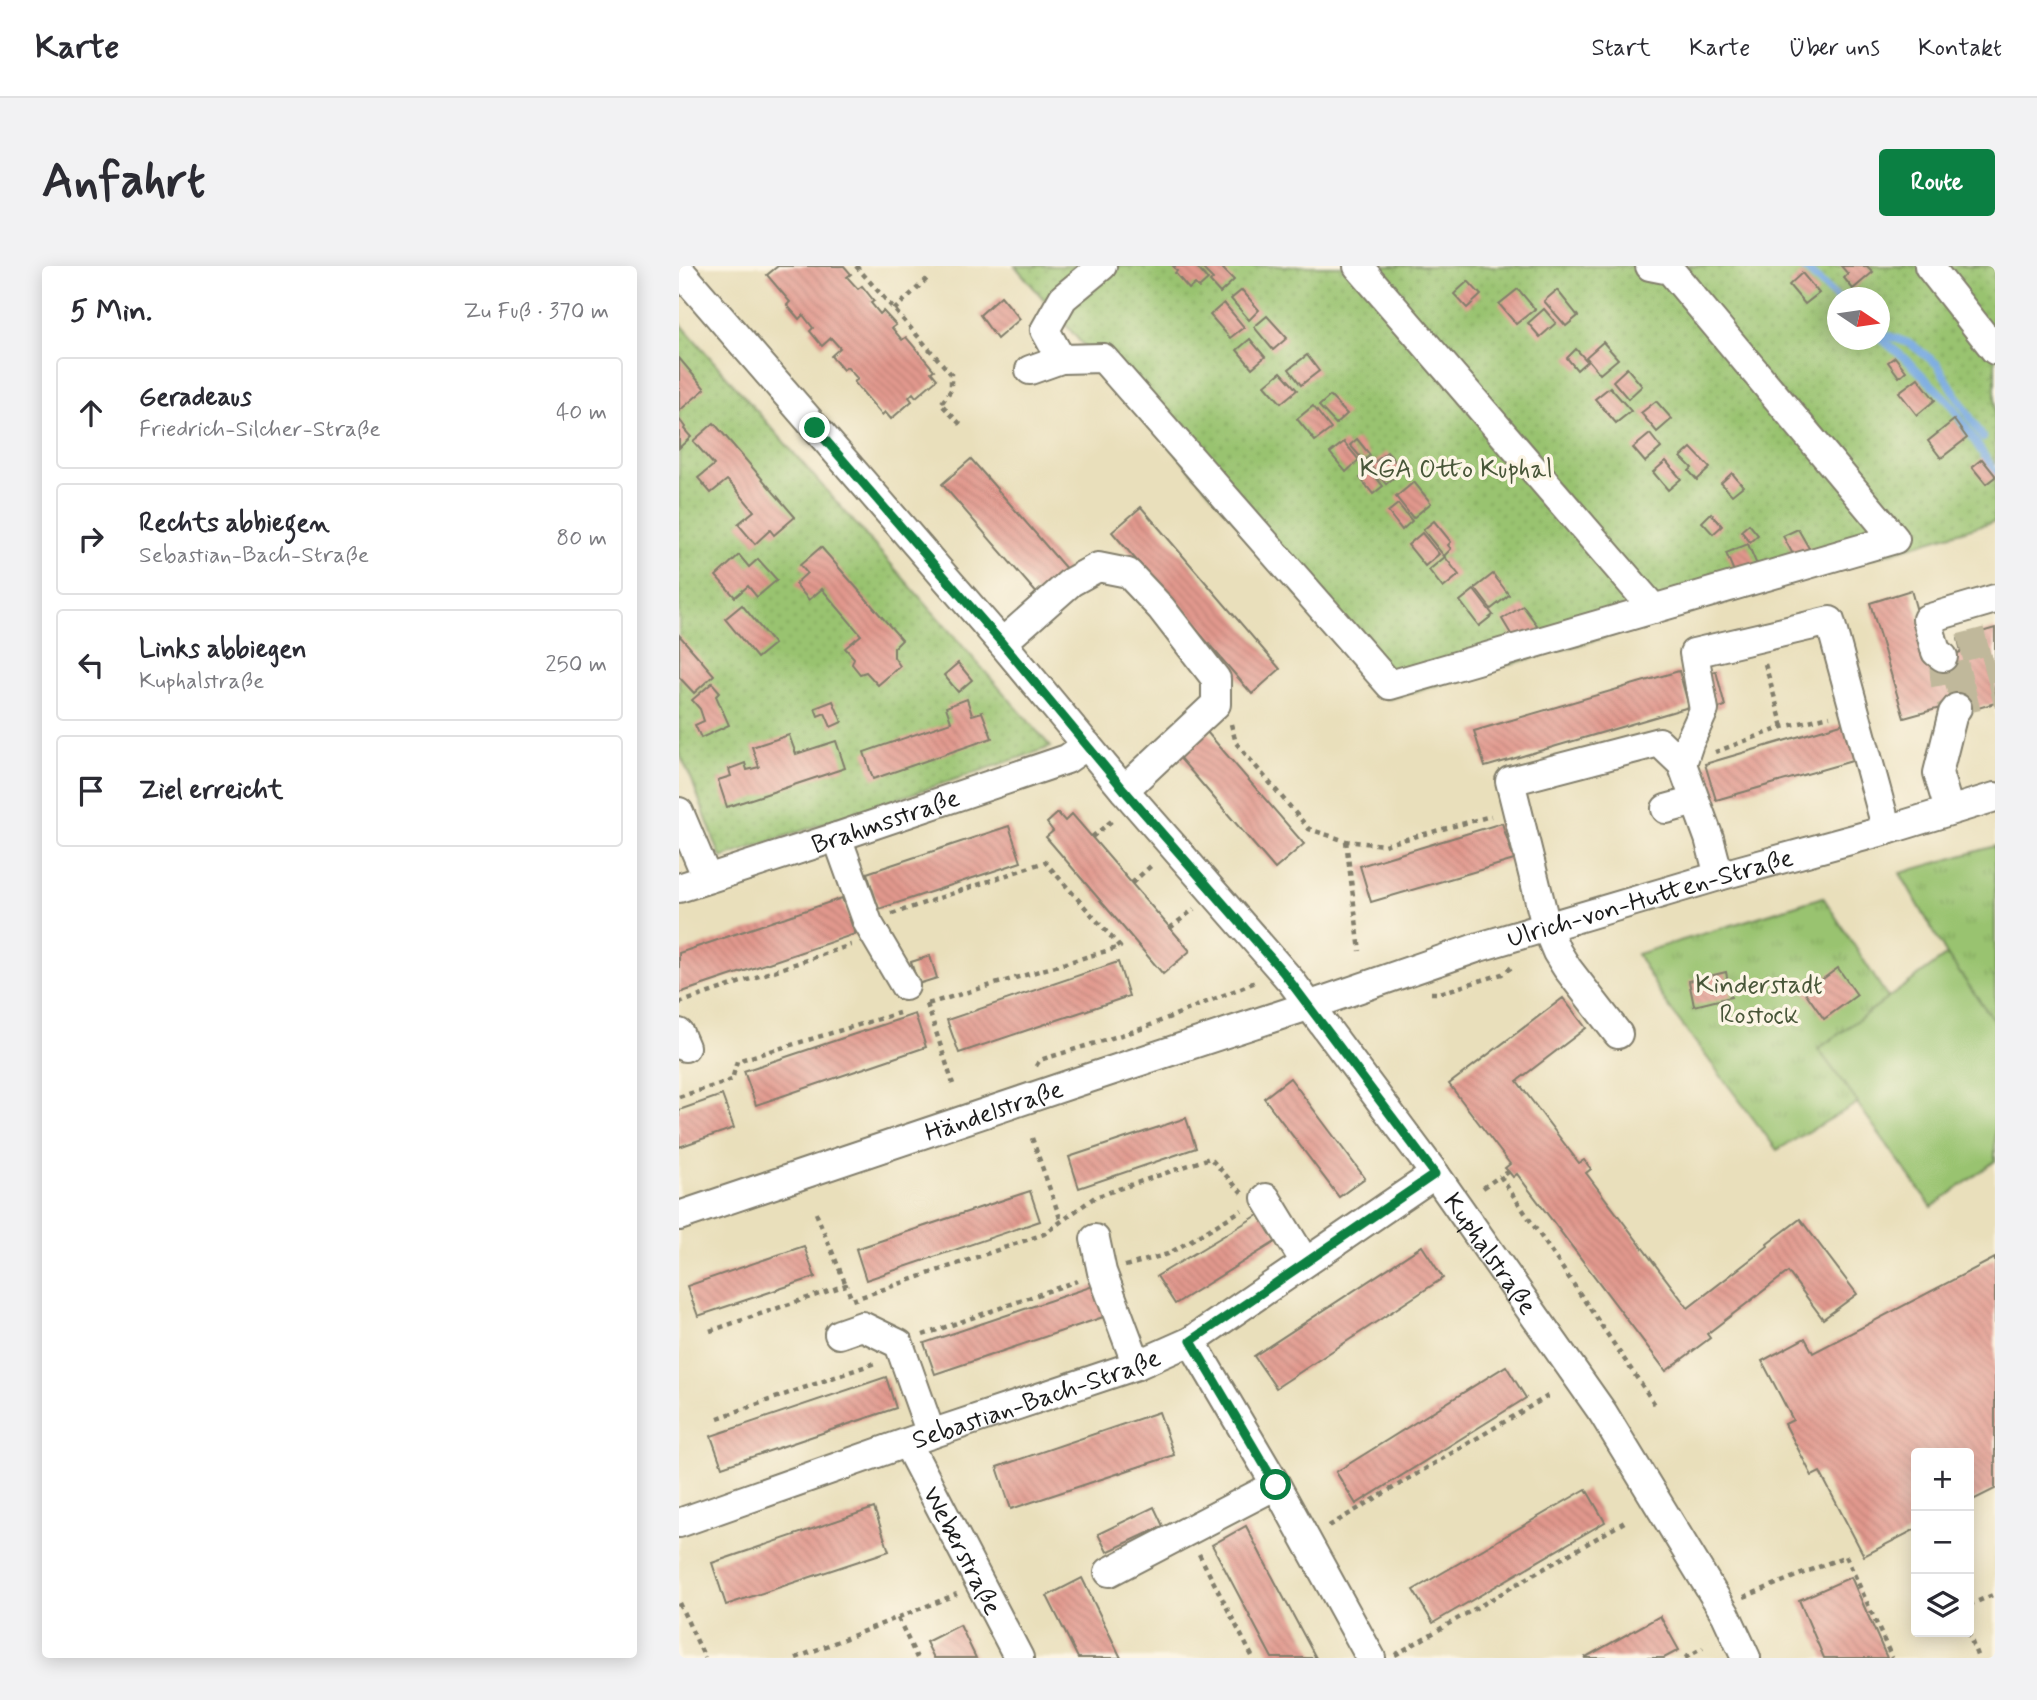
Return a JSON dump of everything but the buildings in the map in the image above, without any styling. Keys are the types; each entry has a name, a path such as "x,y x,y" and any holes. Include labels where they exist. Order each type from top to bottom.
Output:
{"street":[{"path":"1061,359 1045,330 1063,298 1102,266"},
{"path":"1358,266 1654,609"},
{"path":"1030,370 1061,359 1103,358 1390,685 1895,539 1670,270 1650,266"},
{"path":"1929,266 1995,350"},
{"name":"Kuphalstraße","path":"679,270 1087,745 1121,803 1283,972 1435,1174 1603,1412 1726,1615 1746,1658"},
{"path":"1002,643 1071,582 1098,567 1128,573 1161,608 1216,679 1216,704 1121,803"},
{"path":"1946,653 1927,619 1995,599"},
{"path":"1682,764 1704,710 1694,653 1830,621 1887,830"},
{"path":"1949,810 1938,773 1953,713 1957,708"},
{"path":"1618,1034 1556,952 1546,926 1510,781 1659,743 1682,764 1720,876"},
{"name":"Brahmsstraße","path":"679,888 1067,759 1087,745"},
{"name":"Ulrich-von-Hutten-Straße","path":"1308,1006 1546,926 1995,797"},
{"path":"1666,809 1695,801"},
{"path":"679,812 707,878"},
{"path":"837,837 867,923 905,986"},
{"name":"Händelstraße","path":"679,1216 1308,1006"},
{"name":"Sebastian-Bach-Straße","path":"679,1523 1137,1365 1191,1341 1435,1174"},
{"path":"1259,1201 1305,1262"},
{"path":"1095,1239 1102,1272 1137,1365"},
{"path":"839,1334 862,1326 899,1344"},
{"path":"1191,1341 1276,1485 1371,1658"},
{"name":"Weberstraße","path":"899,1344 919,1439 981,1585 1019,1658"},
{"path":"1109,1572 1276,1485"}],"path":[{"path":"856,266 951,374 951,390 941,404 963,427"},
{"path":"894,310 930,276"},
{"path":"1759,639 1783,727"},
{"path":"1216,704 1230,722 1235,743 1309,829 1346,841 1384,845 1516,809"},
{"path":"1682,764 1783,727 1855,710"},
{"path":"1092,837 1121,803"},
{"path":"1346,841 1360,951"},
{"path":"1132,883 1157,861"},
{"path":"1170,928 1197,906"},
{"path":"1040,1060 1141,1029 1259,981"},
{"path":"927,1004 953,1084"},
{"path":"1032,1138 1061,1221"},
{"path":"718,1419 890,1357 899,1344 1102,1272 1168,1254 1259,1201 1210,1158 1095,1196 1044,1234 852,1300 816,1213"},
{"path":"1483,1188 1509,1172"},
{"path":"1500,1176 1656,1406"},
{"path":"710,1331 846,1285"},
{"path":"1306,1540 1548,1396"},
{"path":"1390,1658 1628,1520"},
{"path":"1187,1531 1253,1658"},
{"path":"1744,1597 1846,1556 1892,1658"},
{"path":"796,1658 981,1585"},
{"path":"1974,1603 1995,1594"},
{"path":"679,1603 705,1658"},
{"path":"898,1618 917,1658"},
{"path":"1970,1637 1978,1658"},
{"path":"1685,1658 1703,1648"}],"green space":[{"name":"KGA Otto Kuphal","path":"1015,266 1995,266 1995,521 1669,619 1388,699"},
{"path":"679,322 1051,747 721,858 679,753"},
{"path":"1995,846 1995,1022 1947,955 1900,873"},
{"name":"Kinderstadt Rostock","path":"1823,897 1888,998 1818,1049 1858,1103 1777,1150 1665,1002 1637,954"},
{"path":"1947,955 1995,1022 1995,1161 1932,1207 1818,1049"}],"waterway":[{"path":"1802,266 1827,289"},
{"path":"1890,336 1911,344 1937,364 1983,438"},
{"path":"1890,346 1949,402 1995,472"}],"tunnel":[{"path":"1960,648 1995,639"},
{"path":"1943,657 1947,692 1957,708"},
{"path":"1944,680 1995,667"},
{"path":"1950,703 1995,692"}],"route":[{"path":"815,428 1291,981 1435,1174 1191,1341 1276,1485"}]}
